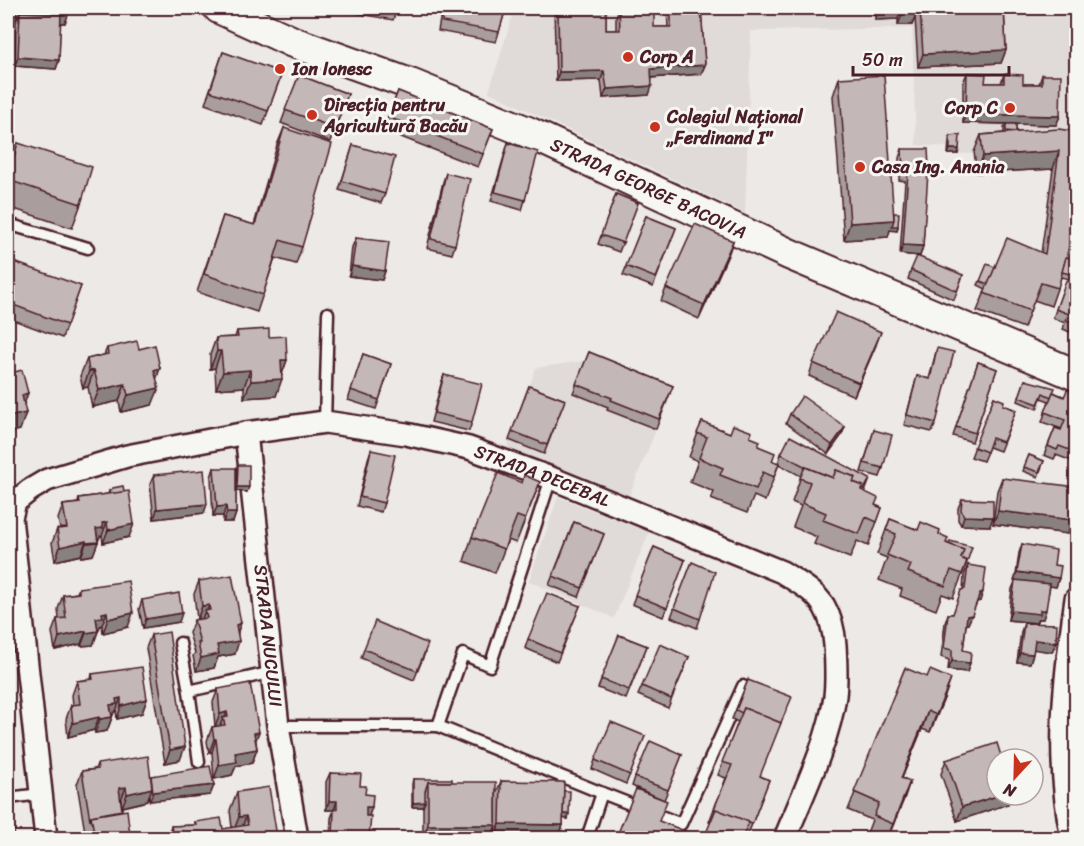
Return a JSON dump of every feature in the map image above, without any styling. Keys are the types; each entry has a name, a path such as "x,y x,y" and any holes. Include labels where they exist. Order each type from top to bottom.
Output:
{"street":[{"name":"STRADA GEORGE BACOVIA","path":"219,8 293,42 410,84 530,133 789,254 1077,375"},
{"name":"STRADA DECEBAL","path":"11,499 48,480 127,456 246,433 325,422 406,434 469,448 551,478 782,572 811,591 824,606 833,629 837,667 835,696 829,723 785,838"},
{"name":"STRADA NUCULUI","path":"246,433 279,726 297,838"},
{"path":"11,499 11,518 46,838"},
{"path":"1072,838 1063,782 1061,730 1068,657 1077,599"}],"lane":[{"path":"8,224 88,248"},
{"path":"325,422 328,313"},
{"path":"438,726 463,654 490,666 551,478"},
{"path":"180,643 199,762"},
{"path":"189,691 273,672"},
{"path":"279,726 438,726 681,824 743,686"},
{"path":"587,838 602,793"},
{"path":"8,798 41,794"}],"shaded area":[{"name":"Colegiul Național „Ferdinand I\"","path":"515,8 1076,8 1076,152 948,154 948,147 916,145 912,28 751,31 745,213 489,92"},
{"path":"583,361 670,395 629,496 507,448 536,368"},
{"path":"558,497 649,532 614,618 529,581"}],"building":[{"path":"21,8 70,8 70,10"},
{"path":"377,8 397,8 397,11"},
{"path":"444,8 506,8 499,32 442,22"},
{"name":"Corp A","path":"558,8 606,8 606,30 620,30 619,8 654,8 654,27 671,27 671,8 701,8 705,65 651,69 652,86 607,89 604,71 559,72"},
{"path":"903,8 916,8 917,11 903,12"},
{"path":"920,8 1004,8 1006,50 923,54"},
{"path":"20,12 61,14 59,60 18,57"},
{"path":"223,52 282,73 268,111 210,91"},
{"name":"Corp C","path":"967,73 986,74 985,83 1004,83 1004,74 1023,75 1023,84 1042,84 1042,75 1061,75 1060,116 966,114"},
{"name":"Direcția pentru Agricultură Bacău","path":"299,75 348,94 335,128 285,110"},
{"name":"Casa Ing. Anania","path":"884,75 894,220 850,223 839,78"},
{"path":"398,91 493,129 483,154 388,117"},
{"path":"1006,124 1016,124 1016,132 1006,131"},
{"path":"284,128 332,144 302,247 280,240 263,295 204,274 223,216 255,225"},
{"path":"1059,129 1077,132 1077,197 1070,243 1058,288 1041,283 1030,311 984,293 1007,238 1045,254 1059,151 983,156 981,135"},
{"path":"960,135 959,149 950,149 950,136"},
{"path":"18,143 92,167 81,204 8,180"},
{"path":"508,143 538,152 525,200 495,192"},
{"path":"353,145 395,157 385,194 342,181"},
{"path":"902,149 928,149 929,167 922,168 922,172 928,173 923,246 903,245 908,171 903,170"},
{"path":"446,173 470,179 455,245 431,239"},
{"path":"616,194 638,203 623,243 601,235"},
{"path":"894,213 899,213 898,226 892,226"},
{"path":"646,216 676,228 656,278 626,266"},
{"path":"695,224 733,241 704,305 666,288"},
{"path":"356,238 389,242 385,271 352,266"},
{"path":"917,256 963,275 957,291 911,270"},
{"path":"1066,257 1077,259 1077,276 1062,272"},
{"path":"14,262 81,286 67,325 8,303 8,280"},
{"path":"987,264 995,267 988,284 980,281"},
{"path":"1066,281 1077,285 1075,290 1077,290 1077,324 1066,320 1069,314 1056,309"},
{"path":"836,312 881,332 859,383 813,363"},
{"path":"269,329 269,337 286,336 287,360 281,360 282,379 251,381 250,370 223,372 221,351 217,351 216,338 238,337 237,331"},
{"path":"137,341 139,349 155,345 160,368 154,370 159,388 128,395 125,384 99,390 94,370 89,371 87,359 108,354 107,348"},
{"path":"937,348 954,352 936,423 907,415 917,376 930,379"},
{"path":"589,352 673,386 659,419 576,384"},
{"path":"363,354 391,364 379,400 351,390"},
{"path":"978,362 997,369 975,433 956,427"},
{"path":"22,370 28,393 22,395 26,413 8,417 8,374"},
{"path":"444,375 482,384 472,422 434,413"},
{"path":"1025,380 1055,388 1051,397 1043,393 1038,404 1019,397"},
{"path":"529,386 565,400 547,445 512,431"},
{"path":"1067,390 1077,393 1075,401 1077,402 1077,453 1059,446 1057,450 1048,446 1055,428 1061,430 1065,420 1045,412 1053,392 1064,397"},
{"path":"802,396 845,427 832,445 790,414"},
{"path":"994,397 1004,401 1003,405 1016,410 1003,442 992,438 987,452 974,447"},
{"path":"702,422 730,433 733,425 752,432 750,437 760,441 758,446 775,453 772,461 779,463 774,477 763,472 756,489 720,475 723,468 699,458 707,437 697,433"},
{"path":"874,430 892,435 883,468 864,463"},
{"path":"790,436 870,479 863,491 861,491 863,486 853,482 855,477 836,470 833,478 781,454"},
{"path":"371,450 395,455 384,503 360,497"},
{"path":"1029,455 1044,461 1039,472 1024,467"},
{"path":"238,465 249,465 249,487 237,487"},
{"path":"805,467 833,478 836,470 855,477 853,482 863,486 861,490 878,498 875,505 882,508 877,522 866,517 859,534 823,520 826,513 802,503 810,482 800,478"},
{"path":"214,468 236,468 236,513 227,513 226,506 217,507"},
{"path":"204,470 207,504 157,509 154,475"},
{"path":"498,473 522,483 524,475 540,482 525,519 517,516 504,549 472,537"},
{"path":"1002,478 1077,487 1073,520 998,511"},
{"path":"123,486 124,492 109,494 113,488"},
{"path":"129,491 134,524 108,530 107,522 102,523 103,528 96,529 98,542 86,543 86,541 60,547 57,529 67,528 63,505 80,503 79,498"},
{"path":"962,499 993,500 993,517 964,516 961,510"},
{"path":"890,519 918,530 921,522 940,530 939,534 948,538 946,543 964,550 961,558 967,561 962,574 951,570 945,586 908,572 911,565 887,555 896,534 886,530"},
{"path":"574,522 604,534 582,588 553,576"},
{"path":"950,541 972,547 966,565 967,561 961,558 964,550 949,544"},
{"path":"1022,544 1056,550 1054,565 1061,566 1059,578 1017,572"},
{"path":"654,547 685,560 667,608 635,595"},
{"path":"692,562 715,572 700,619 674,608"},
{"path":"968,565 986,568 983,592 980,593 972,615 967,616 963,650 971,652 970,663 952,661 952,650 944,648 948,614 953,614 961,590 965,589"},
{"path":"232,575 241,623 236,625 239,641 217,645 219,654 201,658 194,620 207,618 205,611 210,610 209,605 202,606 199,581"},
{"path":"1015,580 1050,584 1046,610 1040,610 1040,614 1011,611"},
{"path":"128,581 133,613 108,619 107,612 102,613 103,617 96,618 98,631 86,633 86,631 59,637 57,619 66,618 63,595 79,593 79,588"},
{"path":"179,593 182,613 146,619 142,600"},
{"path":"547,593 580,606 560,653 528,639"},
{"path":"375,621 428,644 417,671 364,649"},
{"path":"1024,623 1057,624 1056,642 1035,640 1033,654 1020,653"},
{"path":"169,632 185,747 170,750 151,635"},
{"path":"619,635 647,646 629,690 601,679"},
{"path":"660,644 689,657 671,699 642,686"},
{"path":"142,667 147,699 121,706 121,698 116,699 117,704 110,705 112,717 100,719 99,717 73,723 71,705 80,704 77,681 93,679 92,674"},
{"path":"905,668 927,677 930,670 951,679 936,715 928,711 901,778 910,781 893,824 874,816 879,803 854,792"},
{"path":"748,680 792,697 781,723 744,708 742,713 736,710"},
{"path":"250,683 259,732 254,733 257,749 235,753 237,762 219,765 212,727 225,725 223,718 228,717 227,712 220,714 218,689"},
{"path":"744,708 781,723 760,776 769,780 752,824 714,809 732,765 722,762"},
{"path":"611,722 645,736 630,775 595,760"},
{"path":"650,741 682,755 668,790 635,777"},
{"path":"997,743 998,747 985,747"},
{"path":"985,747 985,800 962,807 946,760"},
{"path":"148,756 152,788 127,794 126,787 119,788 122,810 91,816 90,820 82,771 98,769 97,764"},
{"path":"210,766 214,785 153,792 151,776"},
{"path":"330,773 361,774 360,786 366,786 365,794 373,795 372,807 366,807 366,816 371,816 369,838 333,837 334,809 337,809 337,801 329,801"},
{"path":"413,779 452,779 452,782 428,782 425,802 413,803"},
{"path":"501,781 564,782 563,825 500,824"},
{"path":"428,782 496,782 496,825 428,825"},
{"path":"269,787 277,837 159,838 173,836 171,826 196,825 195,822 221,818 223,829 248,825 246,816 239,817 237,792"},
{"path":"636,789 667,801 659,821 703,838 616,838"},
{"path":"564,791 570,791 569,814 563,814"},
{"path":"716,809 749,822 742,838 704,838"},
{"path":"127,810 130,835 123,836 123,838 95,838 91,816"},
{"path":"11,813 15,838 8,838 8,814"}],"place":[{"name":"Corp A","path":"628,57"},
{"name":"Ion Ionesc","path":"280,69"},
{"name":"Corp C","path":"1010,108"},
{"name":"Direcția pentru Agricultură Bacău","path":"312,115"},
{"name":"Colegiul Național „Ferdinand I\"","path":"655,127"},
{"name":"Casa Ing. Anania","path":"860,167"}]}
